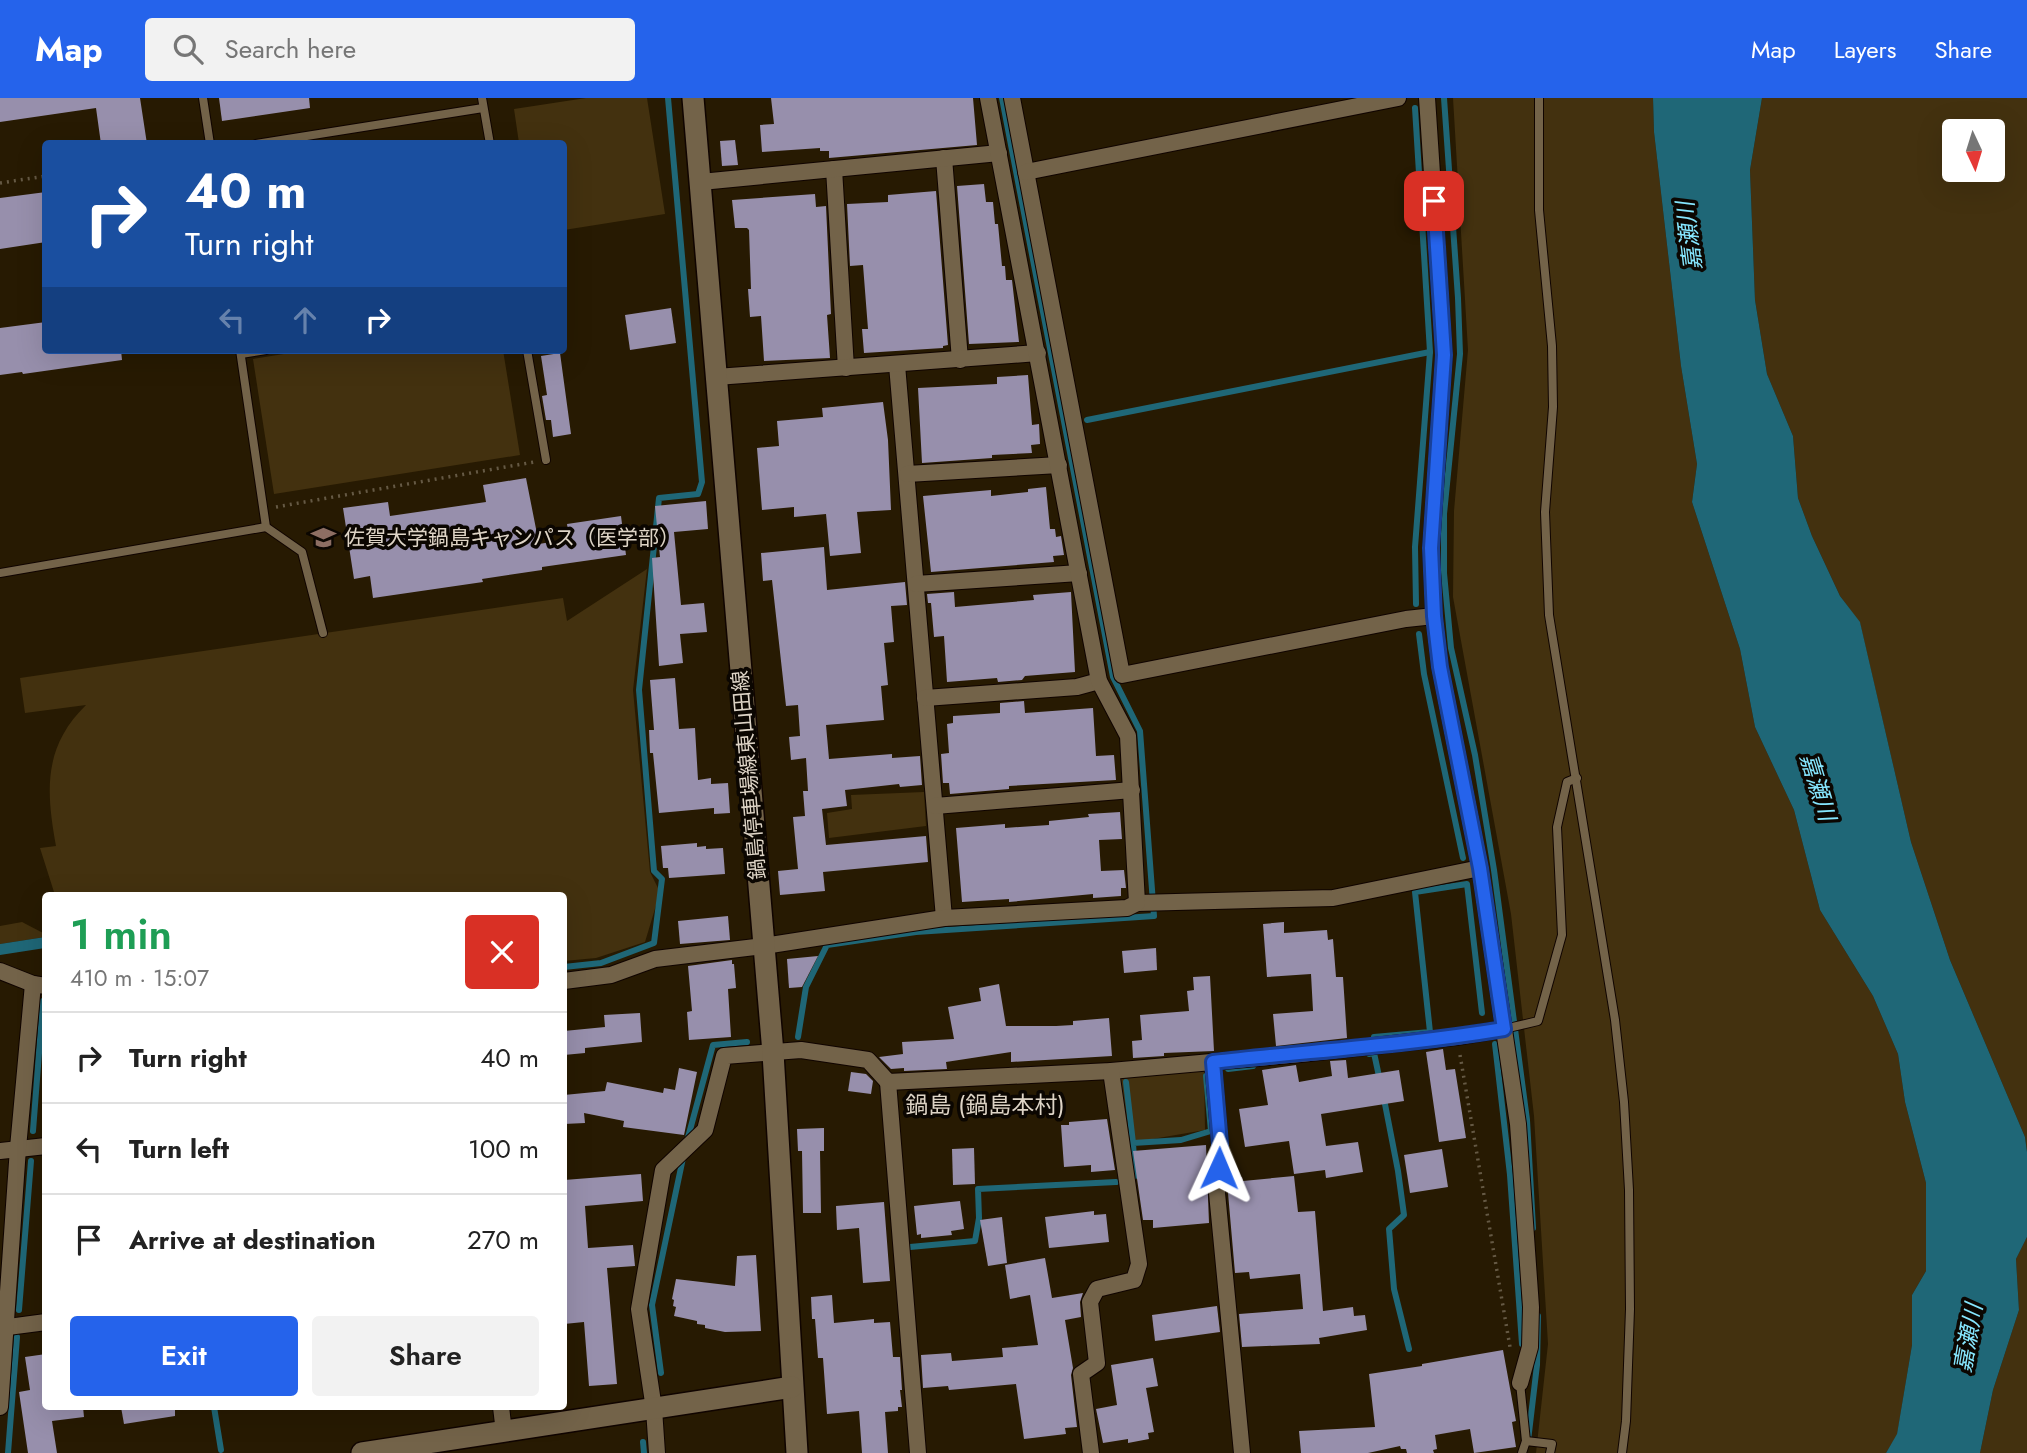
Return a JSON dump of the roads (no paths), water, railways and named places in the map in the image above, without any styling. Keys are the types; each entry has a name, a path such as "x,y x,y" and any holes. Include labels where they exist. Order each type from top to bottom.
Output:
{"main road":[{"name":"鍋島停車場線東山田線","path":"693,98 773,1053 797,1453"},
{"path":"362,1453 461,1442 504,1432 792,1387"}],"street":[{"path":"988,98 1099,681 1128,736 1137,903"},
{"path":"1012,98 1122,676 1406,619 1434,616"},
{"path":"1026,172 1398,98"},
{"path":"1427,98 1444,355 1431,548 1434,616 1440,667 1480,868 1518,1124 1531,1307 1530,1347 1520,1383"},
{"path":"701,182 999,153"},
{"path":"944,158 960,360"},
{"path":"834,169 846,368"},
{"path":"716,377 1038,354"},
{"path":"897,365 944,918"},
{"path":"906,474 1059,465"},
{"path":"916,584 1079,573"},
{"path":"925,698 1077,687 1099,681"},
{"path":"934,806 1132,790"},
{"path":"567,981 611,975 655,959 764,946 944,918 1127,908 1137,903 1333,898 1480,868"},
{"path":"0,971 39,985 18,1148 3,1328 0,1407"},
{"path":"888,1082 1111,1072 1457,1037 1504,1029"},
{"path":"657,1453 654,1409 639,1309 663,1170 705,1130 724,1056 801,1050 868,1060 888,1082 918,1453"},
{"path":"1213,1062 1220,1144 1217,1193 1242,1453"},
{"path":"1091,1453 1081,1374 1097,1363 1090,1302 1097,1289 1134,1280 1139,1264 1111,1072"},
{"path":"0,1151 42,1146"},
{"path":"3,1328 42,1323"},
{"path":"502,1410 504,1432"}],"lane":[{"path":"203,98 209,140"},
{"path":"482,98 489,140"},
{"path":"1539,98 1539,210 1552,346 1553,407 1545,512 1549,615 1615,1020 1624,1102 1629,1190 1630,1308 1626,1421 1622,1453"},
{"path":"281,140 483,108"},
{"path":"240,354 266,527"},
{"path":"528,354 546,460"},
{"path":"0,573 266,527 302,552 323,633"},
{"path":"1504,1029 1538,1021 1562,935 1557,827 1567,782 1577,778"},
{"path":"1520,1383 1526,1441 1522,1453"},
{"path":"1526,1441 1552,1444 1550,1453"}],"water":[{"name":"嘉瀬川","path":"1653,98 1762,98 1750,170 1755,300 1767,374 1793,436 1798,498 1812,536 1840,596 1860,622 1911,842 1950,960 2025,1137 2027,1237 2016,1259 2019,1310 1993,1390 1980,1453 1886,1453 1897,1434 1912,1345 1912,1295 1926,1271 1926,1183 1905,1102 1898,1054 1873,996 1820,910 1794,810 1755,727 1740,649 1692,502 1697,464 1681,366 1654,132"},
{"path":"42,937 42,948 0,955 0,944"}],"waterway":[{"path":"567,967 601,963 654,943 662,879 654,871 639,690 659,498 698,494 702,482 668,98"},
{"path":"798,1037 806,987 827,945 916,932 1154,916 1140,731 1113,677 1002,98"},
{"path":"1444,98 1460,354 1444,514 1444,573 1451,648 1475,755 1494,870 1527,1120 1533,1228"},
{"path":"1415,108 1430,352 1415,547 1416,604"},
{"path":"1087,420 1430,352"},
{"path":"1419,634 1424,674 1463,858"},
{"path":"1374,1037 1430,1032 1415,892 1467,884 1482,1013"},
{"path":"33,1131 42,1014"},
{"path":"687,1141 713,1045 747,1042"},
{"path":"1495,1044 1510,1175 1522,1344"},
{"path":"1369,1054 1374,1053 1380,1081"},
{"path":"1228,1069 1253,1066"},
{"path":"1135,1176 1133,1143 1181,1140 1211,1131 1206,1076"},
{"path":"1126,1082 1133,1143"},
{"path":"1384,1099 1404,1215 1389,1229 1394,1289 1409,1349"},
{"path":"661,1373 652,1305 683,1158"},
{"path":"19,1310 31,1161"},
{"path":"910,1247 975,1241 979,1218 978,1189 1116,1182"},
{"path":"1528,1441 1537,1365 1538,1316"},
{"path":"8,1453 17,1337"},
{"path":"214,1410 221,1450"},
{"path":"643,1442 644,1453"}],"place":[{"name":"佐賀大学鍋島キャンパス（医学部）","path":"324,538"}],"district":[{"name":"鍋島 (鍋島本村)","path":"985,1105"}]}
